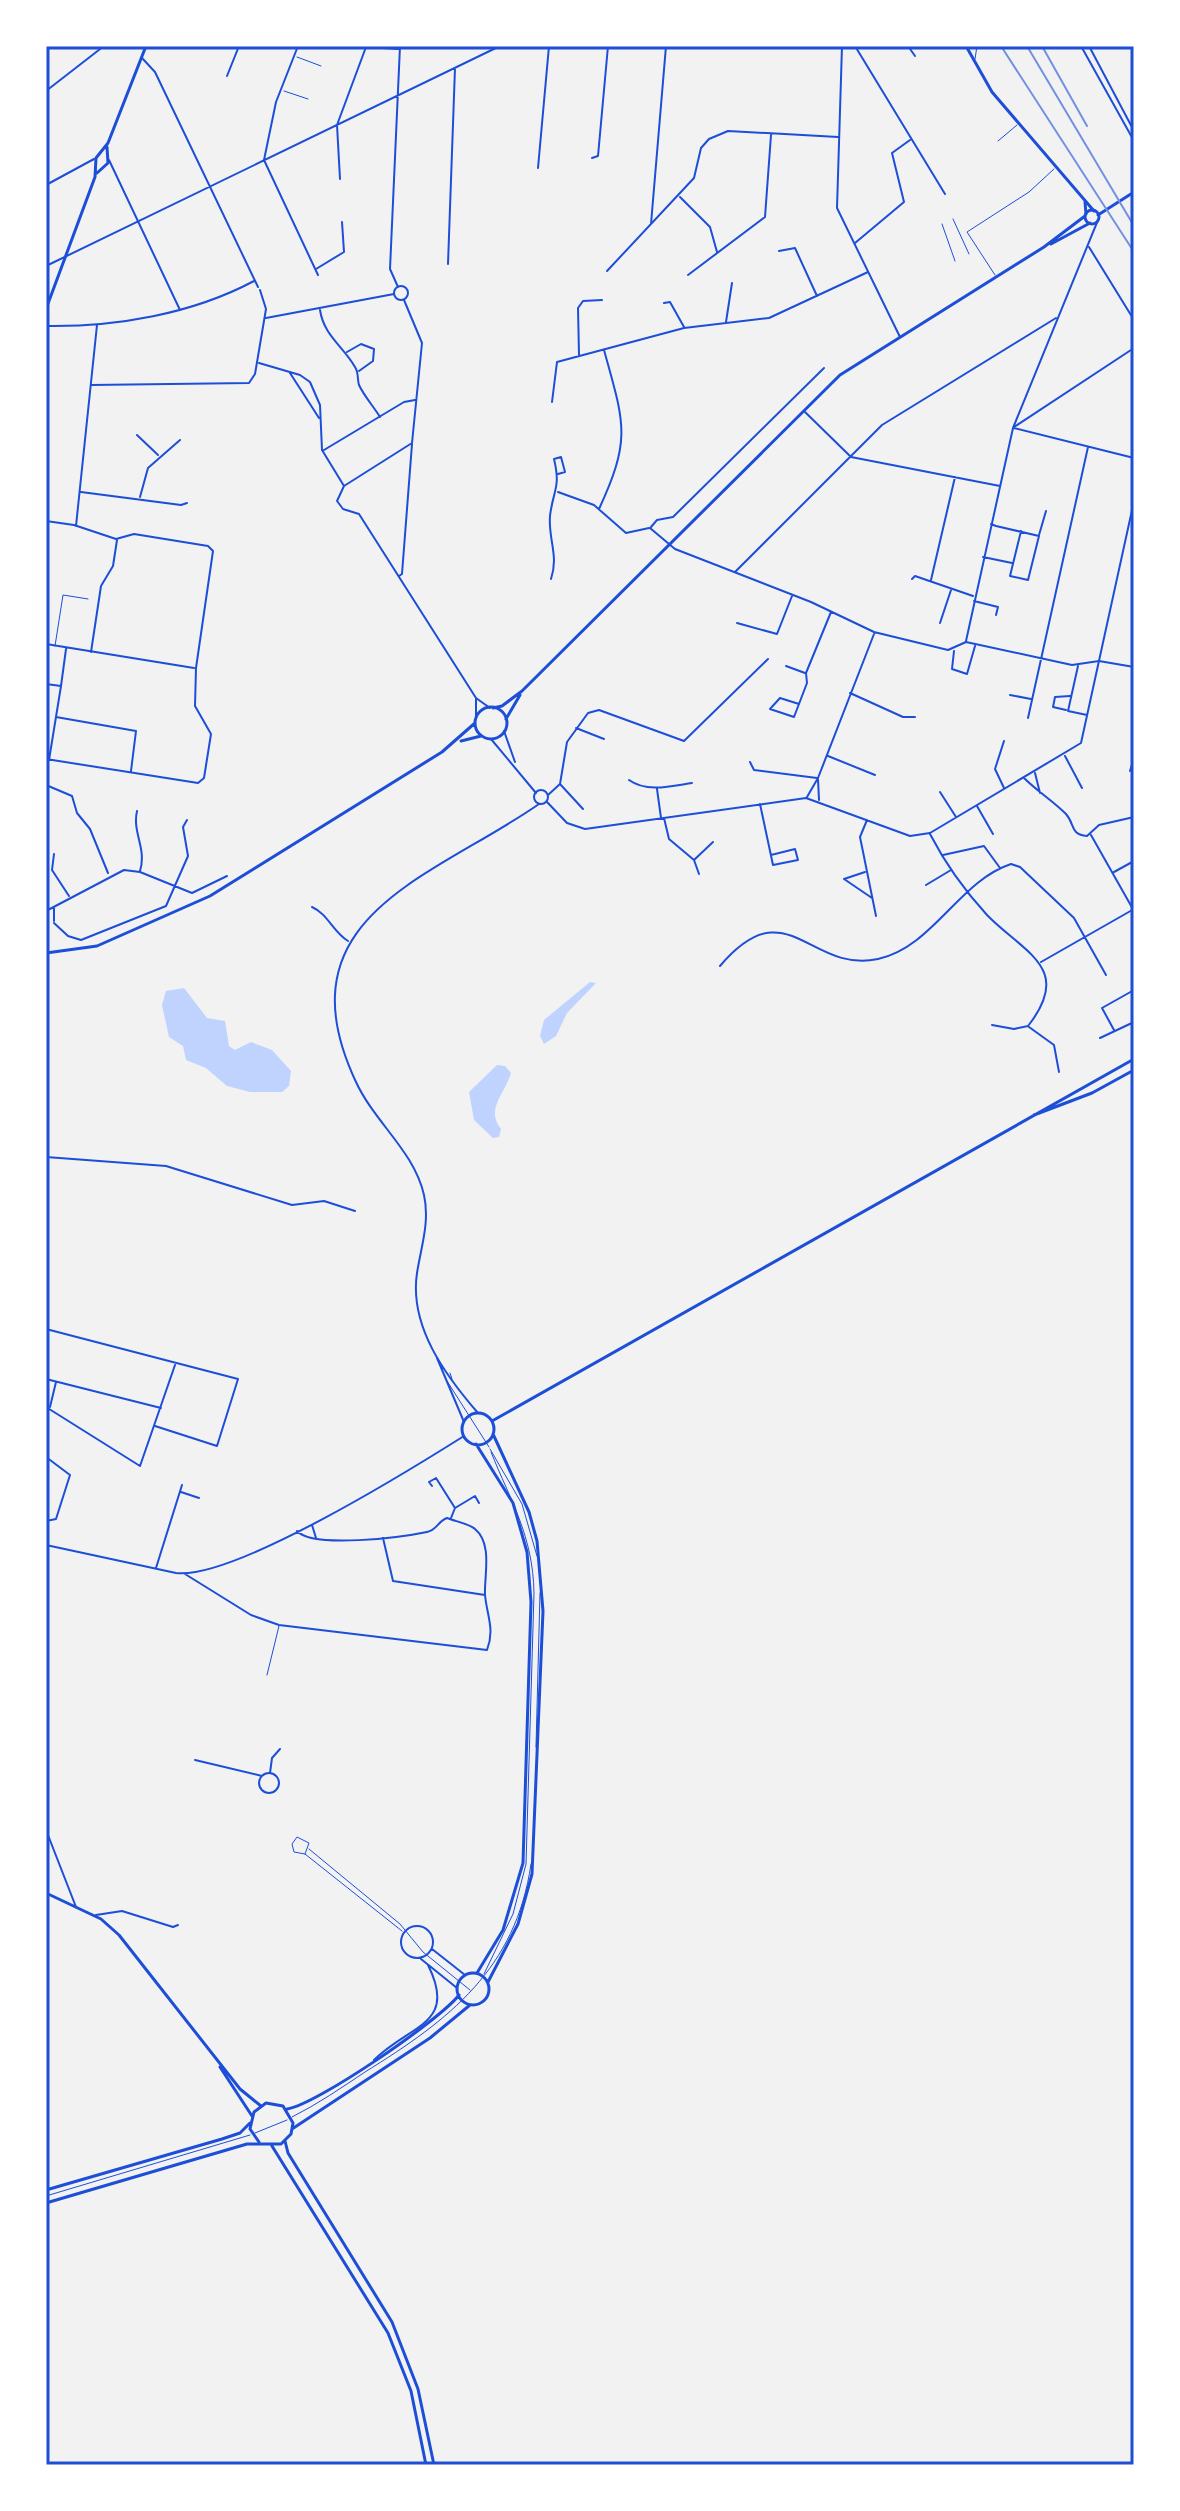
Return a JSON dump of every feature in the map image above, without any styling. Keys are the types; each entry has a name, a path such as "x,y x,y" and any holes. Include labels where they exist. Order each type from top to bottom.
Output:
{"main road":[{"path":"46,309 95,177 96,162 108,143 146,46"},
{"path":"966,46 992,92 1098,218"},
{"path":"95,177 104,167 108,143"},
{"path":"100,154 107,157"},
{"path":"96,162 104,167"},
{"path":"1044,247 1091,224 1103,211 1134,192"},
{"path":"1084,198 1086,215 1091,224"},
{"path":"451,746 475,723 476,717 502,706 522,691 840,375 1044,247 1094,211"},
{"path":"46,952 97,946 210,896 451,746 473,736 491,739 504,731 506,719 522,691"},
{"path":"492,708 506,719"},
{"path":"475,723 483,737"},
{"path":"492,1421 1134,1059"},
{"path":"1020,1122 1092,1093 1134,1070"},
{"path":"477,1973 507,1921 523,1863 531,1602 523,1532 502,1481 476,1444 464,1436 464,1422 470,1415 478,1413 492,1421"},
{"path":"488,1982 518,1924 532,1874 543,1611 541,1561 529,1512 493,1434 492,1421"},
{"path":"476,1444 486,1442 493,1434"},
{"path":"46,1893 95,1916 129,1944 246,2096 261,2106"},
{"path":"459,1995 425,2026 297,2107 287,2109 272,2103 261,2106 252,2116 252,2134 259,2142 272,2146 285,2141 292,2129 439,2032 470,2005 485,2000 489,1991 488,1982 477,1973 465,1975 457,1988 463,2002 470,2005"},
{"path":"212,2053 252,2116"},
{"path":"287,2109 292,2117 292,2129"},
{"path":"46,2190 222,2139 240,2133 250,2123"},
{"path":"285,2141 288,2153 392,2322 418,2389 434,2465"},
{"path":"46,2203 259,2142"},
{"path":"272,2146 388,2333 413,2401 426,2465"}],"street":[{"path":"46,91 104,46"},
{"path":"227,76 239,46"},
{"path":"298,46 281,89 264,160 318,275"},
{"path":"46,266 500,46"},
{"path":"538,168 549,46"},
{"path":"592,158 598,156 608,46"},
{"path":"651,225 666,46"},
{"path":"842,46 837,208 900,337"},
{"path":"855,46 945,194"},
{"path":"908,46 915,56"},
{"path":"1081,46 1134,141"},
{"path":"1089,46 1134,131"},
{"path":"340,179 337,125 366,47 400,47 391,267 398,287 408,291 404,300 422,343 402,574 399,576"},
{"path":"91,385 249,383 257,363 265,318 266,306 259,288 151,65 141,58"},
{"path":"448,264 455,67"},
{"path":"607,271 694,178 701,148 709,139 728,131 840,137"},
{"path":"688,275 759,223 768,210 771,134"},
{"path":"854,244 904,202 892,153 911,139"},
{"path":"107,157 181,311"},
{"path":"46,185 96,162"},
{"path":"104,167 112,167"},
{"path":"679,196 710,227 712,244 718,253"},
{"path":"650,528 668,545 831,611 874,632 953,650 966,642 1013,428 1098,218"},
{"path":"316,269 344,252 342,222"},
{"path":"1091,224 1093,233"},
{"path":"1088,246 1134,320"},
{"path":"779,251 795,248 817,297"},
{"path":"552,402 557,362 684,328 769,318 868,272"},
{"path":"46,326 97,324 181,311 255,281"},
{"path":"725,323 732,283"},
{"path":"265,318 394,294 398,287"},
{"path":"394,294 398,300 404,300"},
{"path":"579,356 578,308 583,301 602,300"},
{"path":"664,303 670,302 684,328"},
{"path":"320,309 323,325 339,349 346,352 358,372 358,383 380,417"},
{"path":"735,572 882,425 1057,317"},
{"path":"76,526 97,324"},
{"path":"346,352 361,344 374,349 373,361 358,372"},
{"path":"1013,428 1134,348"},
{"path":"599,509 618,466 624,440 621,412 604,349"},
{"path":"257,363 290,372 310,382 318,396 322,450 344,486"},
{"path":"558,492 579,498 599,509 626,533 650,528 657,520 673,517 824,368"},
{"path":"290,372 320,420"},
{"path":"322,450 404,402 416,400"},
{"path":"805,411 851,457 1000,486"},
{"path":"1013,428 1134,458"},
{"path":"137,435 159,456"},
{"path":"140,498 145,474 159,456 180,440"},
{"path":"412,443 344,486 338,495 340,506 359,514 476,698 492,708"},
{"path":"1028,718 1088,447"},
{"path":"551,579 556,559 550,515 558,492 558,474"},
{"path":"931,580 955,476"},
{"path":"80,492 181,505 187,503"},
{"path":"547,802 567,823 585,829 806,798 819,800 910,836 930,833 1081,743 1134,501"},
{"path":"1021,531 1010,576 1028,580 1046,511"},
{"path":"46,521 76,526 116,539 139,535 208,546 213,551 194,701 210,737 204,778 198,783 47,759 67,648"},
{"path":"991,524 1039,536"},
{"path":"91,652 101,586 113,566 116,539"},
{"path":"983,557 1013,564"},
{"path":"912,579 915,576 931,580 998,607 996,615"},
{"path":"940,623 952,589"},
{"path":"737,623 777,634 792,595"},
{"path":"799,704 780,698 770,709 794,717 799,704 807,683 806,673 831,611"},
{"path":"819,800 818,778 874,632"},
{"path":"966,642 1078,665 1099,661 1134,667"},
{"path":"46,644 196,668"},
{"path":"953,650 952,669 967,674 975,645"},
{"path":"547,802 548,795 560,784 565,748 583,716 596,710 684,741 768,659"},
{"path":"1068,711 1078,665"},
{"path":"786,666 806,673"},
{"path":"46,684 61,686"},
{"path":"850,693 903,717 915,717"},
{"path":"1010,695 1032,700"},
{"path":"1071,696 1055,697 1053,707 1088,716"},
{"path":"476,698 476,717"},
{"path":"56,717 136,731 131,773"},
{"path":"575,728 604,739"},
{"path":"504,731 517,766"},
{"path":"491,739 517,766 536,793 539,804"},
{"path":"1004,741 995,769 1005,789"},
{"path":"826,755 875,775"},
{"path":"1064,755 1082,788"},
{"path":"1130,771 1134,758"},
{"path":"750,762 754,770 818,778"},
{"path":"1035,773 1040,795"},
{"path":"806,798 808,788 818,778"},
{"path":"1024,778 1040,795 1067,815 1076,834 1090,834 1099,825 1134,817"},
{"path":"629,780 638,786 657,788 692,783"},
{"path":"560,784 583,809"},
{"path":"46,785 72,796 77,813 90,829 109,874"},
{"path":"657,788 669,839 694,860 699,874"},
{"path":"536,793 542,791 548,795"},
{"path":"940,792 956,818"},
{"path":"464,1422 423,1331 417,1306 417,1273 426,1215 420,1179 409,1158 365,1100 341,1041 335,1001 337,980 349,942 366,918 397,891 547,802"},
{"path":"760,803 773,865 798,860 795,849 771,855"},
{"path":"976,805 993,834"},
{"path":"137,811 135,825 144,853 140,872"},
{"path":"867,819 860,837 876,916"},
{"path":"46,923 54,923 74,939 89,939 166,906 188,856 183,827 187,820"},
{"path":"930,833 941,855 968,892 988,915 1041,962 1047,993 1028,1026 1014,1029 992,1025"},
{"path":"1041,962 1134,910 1090,834"},
{"path":"694,860 713,842"},
{"path":"941,855 984,846 1000,869"},
{"path":"54,854 52,870 69,897"},
{"path":"1112,873 1134,861"},
{"path":"720,966 740,944 771,933 790,933 846,959 887,956 912,943 968,892 1011,864 1020,867 1074,918 1106,975"},
{"path":"926,885 952,869"},
{"path":"46,911 109,874 124,870 140,872 192,893 227,876"},
{"path":"867,871 844,879 872,899"},
{"path":"54,906 54,923"},
{"path":"312,907 323,913 338,935 349,942"},
{"path":"1114,1030 1102,1008 1134,990"},
{"path":"1100,1038 1134,1022"},
{"path":"1028,1026 1054,1045 1059,1072"},
{"path":"46,1145 47,1157 166,1166 292,1205 324,1201 355,1211"},
{"path":"46,1329 238,1379 217,1446 155,1426"},
{"path":"437,1357 478,1413"},
{"path":"56,1381 48,1408 142,1465 175,1363"},
{"path":"46,1379 161,1408"},
{"path":"185,1574 245,1557 464,1436"},
{"path":"46,1457 70,1475 56,1519 46,1521"},
{"path":"432,1486 429,1482 436,1478 455,1508"},
{"path":"155,1569 182,1485"},
{"path":"180,1492 199,1498"},
{"path":"451,1519 455,1508 475,1496 479,1503"},
{"path":"46,1545 185,1574 239,1608 279,1625 487,1650 492,1630 485,1595 488,1572 480,1536 473,1527 451,1519 440,1520 432,1531 383,1537 317,1539 306,1538 297,1531"},
{"path":"311,1523 317,1539"},
{"path":"383,1537 393,1581 485,1595"},
{"path":"270,1773 272,1758 280,1749"},
{"path":"195,1760 262,1776 270,1773"},
{"path":"262,1776 261,1790 274,1792 279,1780 270,1773"},
{"path":"46,1830 77,1908"},
{"path":"61,1901 71,1892"},
{"path":"95,1916 119,1910 173,1927 178,1925"},
{"path":"420,1959 432,1949 432,1936 425,1928 416,1926 405,1932 401,1941 403,1950 410,1957 420,1959 457,1988"},
{"path":"432,1949 465,1975"},
{"path":"374,2060 435,2011 440,1991 428,1965"}],"lane":[{"path":"974,61 977,46"},
{"path":"294,55 321,66"},
{"path":"281,89 308,99"},
{"path":"998,141 1019,123"},
{"path":"996,277 967,232 1029,192 1057,166"},
{"path":"953,219 969,254"},
{"path":"942,224 955,261"},
{"path":"55,646 63,595 88,599"},
{"path":"450,1373 459,1396"},
{"path":"46,2196 252,2134 292,2117 421,2036 463,2002 484,1977 513,1927 530,1871 540,1603 536,1548 526,1515 459,1396 443,1375"},
{"path":"484,1977 513,1914 526,1864 534,1593 531,1558 521,1518 490,1449"},
{"path":"267,1675 279,1625"},
{"path":"405,1932 396,1929 305,1854 294,1852 293,1841 306,1838 309,1849 400,1924 427,1955 472,1991"},
{"path":"305,1854 309,1849"}],"water":[{"path":"590,982 596,983 567,1013 556,1036 544,1044 540,1036 544,1020"},
{"path":"184,988 207,1018 225,1021 229,1046 235,1050 251,1042 272,1050 291,1071 289,1086 282,1092 250,1092 227,1086 206,1068 186,1060 183,1046 169,1037 162,1005 166,991"},
{"path":"497,1065 505,1066 511,1073 496,1108 495,1115 501,1129 499,1137 493,1138 474,1120 469,1092"}],"railway":[{"path":"1001,46 1134,252"},
{"path":"1027,46 1134,226"},
{"path":"1042,46 1087,126"}]}
